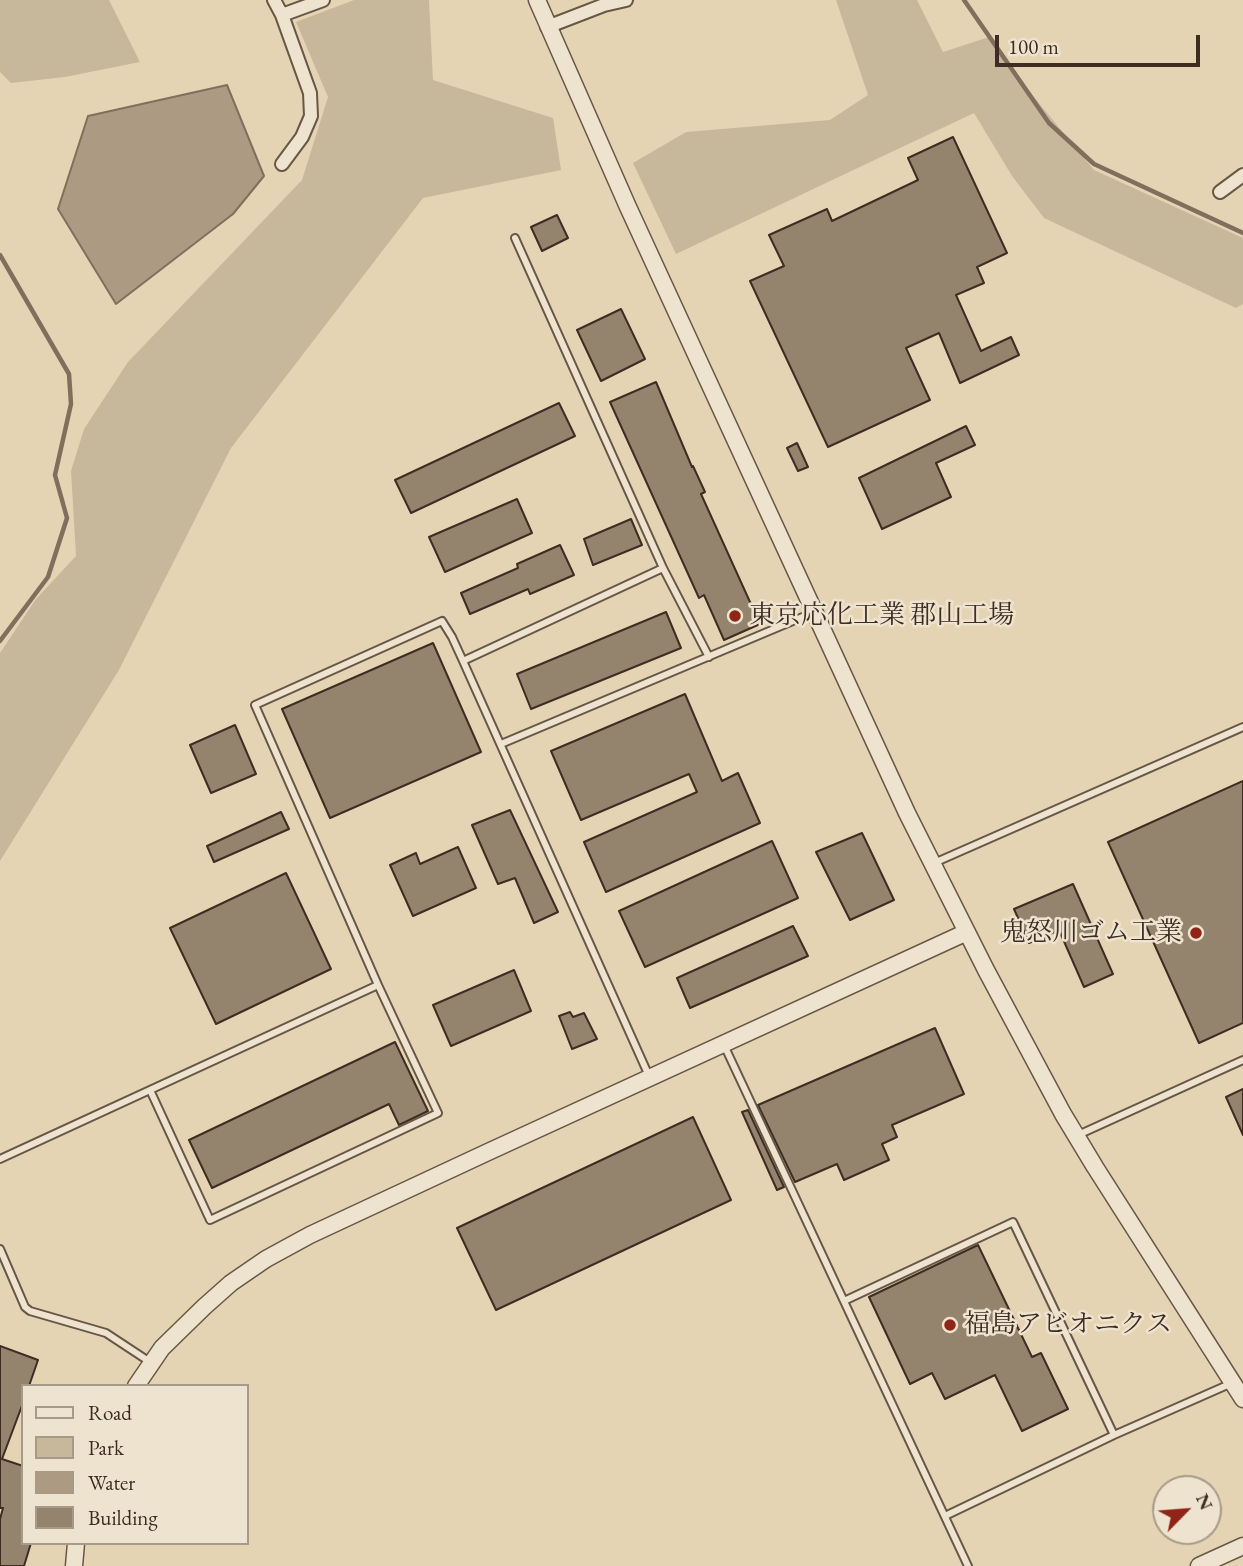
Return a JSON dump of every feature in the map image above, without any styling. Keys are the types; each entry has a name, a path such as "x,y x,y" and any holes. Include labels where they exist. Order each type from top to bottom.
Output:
{"street":[{"path":"274,0 310,93 311,116 302,137 282,164"},
{"path":"282,15 323,0"},
{"path":"537,0 633,220 932,863 1076,1135 1243,1399"},
{"path":"547,27 604,5 626,0"},
{"path":"1220,192 1243,174"},
{"path":"137,1384 162,1348 231,1283 266,1259 346,1219 967,932"},
{"path":"74,1566 76,1545"},
{"path":"1199,1566 1243,1546"}],"lane":[{"path":"515,238 663,568 709,657"},
{"path":"463,661 663,568"},
{"path":"501,744 815,612"},
{"path":"150,1090 210,1220 438,1113 378,985 255,705 442,621 501,744 649,1078"},
{"path":"932,863 1243,727"},
{"path":"0,1159 378,985"},
{"path":"724,1045 968,1566"},
{"path":"1076,1135 1243,1060"},
{"path":"844,1301 1013,1222 1114,1435"},
{"path":"0,1249 25,1307 30,1311 106,1333 152,1363"},
{"path":"945,1517 1114,1435 1232,1383"}],"green space":[{"path":"0,0 109,0 140,62 65,77 11,83 0,72"},
{"path":"354,0 429,0 433,80 553,118 561,170 423,198 231,448 119,670 0,861 0,653 36,599 76,556 71,471 84,429 128,362 302,180 328,97 296,22"},
{"path":"836,0 917,0 943,52 989,37 1010,68 1094,170 1243,238 1243,304 1236,308 1044,218 1012,176 974,113 676,254 633,163 686,132 830,120 868,95"}],"water":[{"path":"227,85 264,176 233,214 116,304 58,209 88,116"}],"building":[{"path":"953,137 1007,253 977,267 984,283 956,295 981,351 1011,337 1019,355 960,383 939,333 906,348 930,400 828,447 750,281 784,266 769,235 827,209 832,221 918,180 908,158"},
{"path":"557,215 568,238 542,251 531,227"},
{"path":"621,309 645,359 601,381 577,330"},
{"path":"656,382 705,492 701,494 760,624 724,640 704,595 699,598 610,402"},
{"path":"559,403 575,436 411,513 395,480"},
{"path":"966,426 975,445 936,463 951,497 882,529 859,478"},
{"path":"797,443 808,467 798,471 787,448"},
{"path":"517,499 532,533 445,572 429,537"},
{"path":"631,519 642,545 593,565 584,539"},
{"path":"560,545 574,575 530,594 528,589 470,614 461,593 518,568 517,564"},
{"path":"666,612 681,648 531,709 517,674"},
{"path":"433,643 481,752 330,818 282,709"},
{"path":"685,694 722,781 738,773 760,823 606,892 584,842 697,792 689,774 581,820 551,751"},
{"path":"235,725 256,774 211,793 190,745"},
{"name":"鬼怒川ゴム工業","path":"1243,781 1243,1023 1199,1043 1108,842"},
{"path":"510,810 558,912 534,923 515,878 498,884 472,825"},
{"path":"281,812 289,829 214,862 207,846"},
{"path":"862,833 894,900 850,920 816,852"},
{"path":"772,841 798,898 645,967 619,911"},
{"path":"458,847 476,888 413,916 390,865 416,853 420,864"},
{"path":"286,873 331,969 216,1024 170,928"},
{"path":"1073,884 1113,974 1084,987 1059,930 1029,943 1014,909"},
{"path":"793,926 808,956 690,1008 677,978"},
{"path":"514,970 531,1011 451,1046 433,1005"},
{"path":"570,1012 573,1017 584,1013 597,1039 572,1049 559,1016"},
{"path":"935,1028 964,1094 892,1125 897,1137 882,1144 889,1160 844,1180 837,1164 795,1182 758,1105"},
{"path":"395,1042 428,1111 399,1125 389,1104 212,1188 189,1140"},
{"path":"1243,1089 1243,1135 1226,1097"},
{"path":"748,1110 784,1187 777,1190 742,1112"},
{"path":"693,1117 731,1200 496,1310 457,1228"},
{"name":"福島アビオニクス","path":"978,1245 1032,1357 1041,1353 1068,1409 1022,1431 995,1375 945,1399 932,1373 910,1384 869,1297"},
{"path":"0,1346 38,1360 30,1384 21,1384 21,1408 2,1459 21,1465 21,1545 30,1545 24,1566 0,1566 0,1519 3,1508 0,1508"}],"waterway":[{"path":"964,0 1049,123 1094,164 1243,233"},
{"path":"0,255 69,374 71,404 55,475 67,518 48,577 0,641"}],"place":[{"name":"東京応化工業 郡山工場","path":"735,616"},
{"name":"鬼怒川ゴム工業","path":"1196,933"},
{"name":"福島アビオニクス","path":"950,1325"}]}
